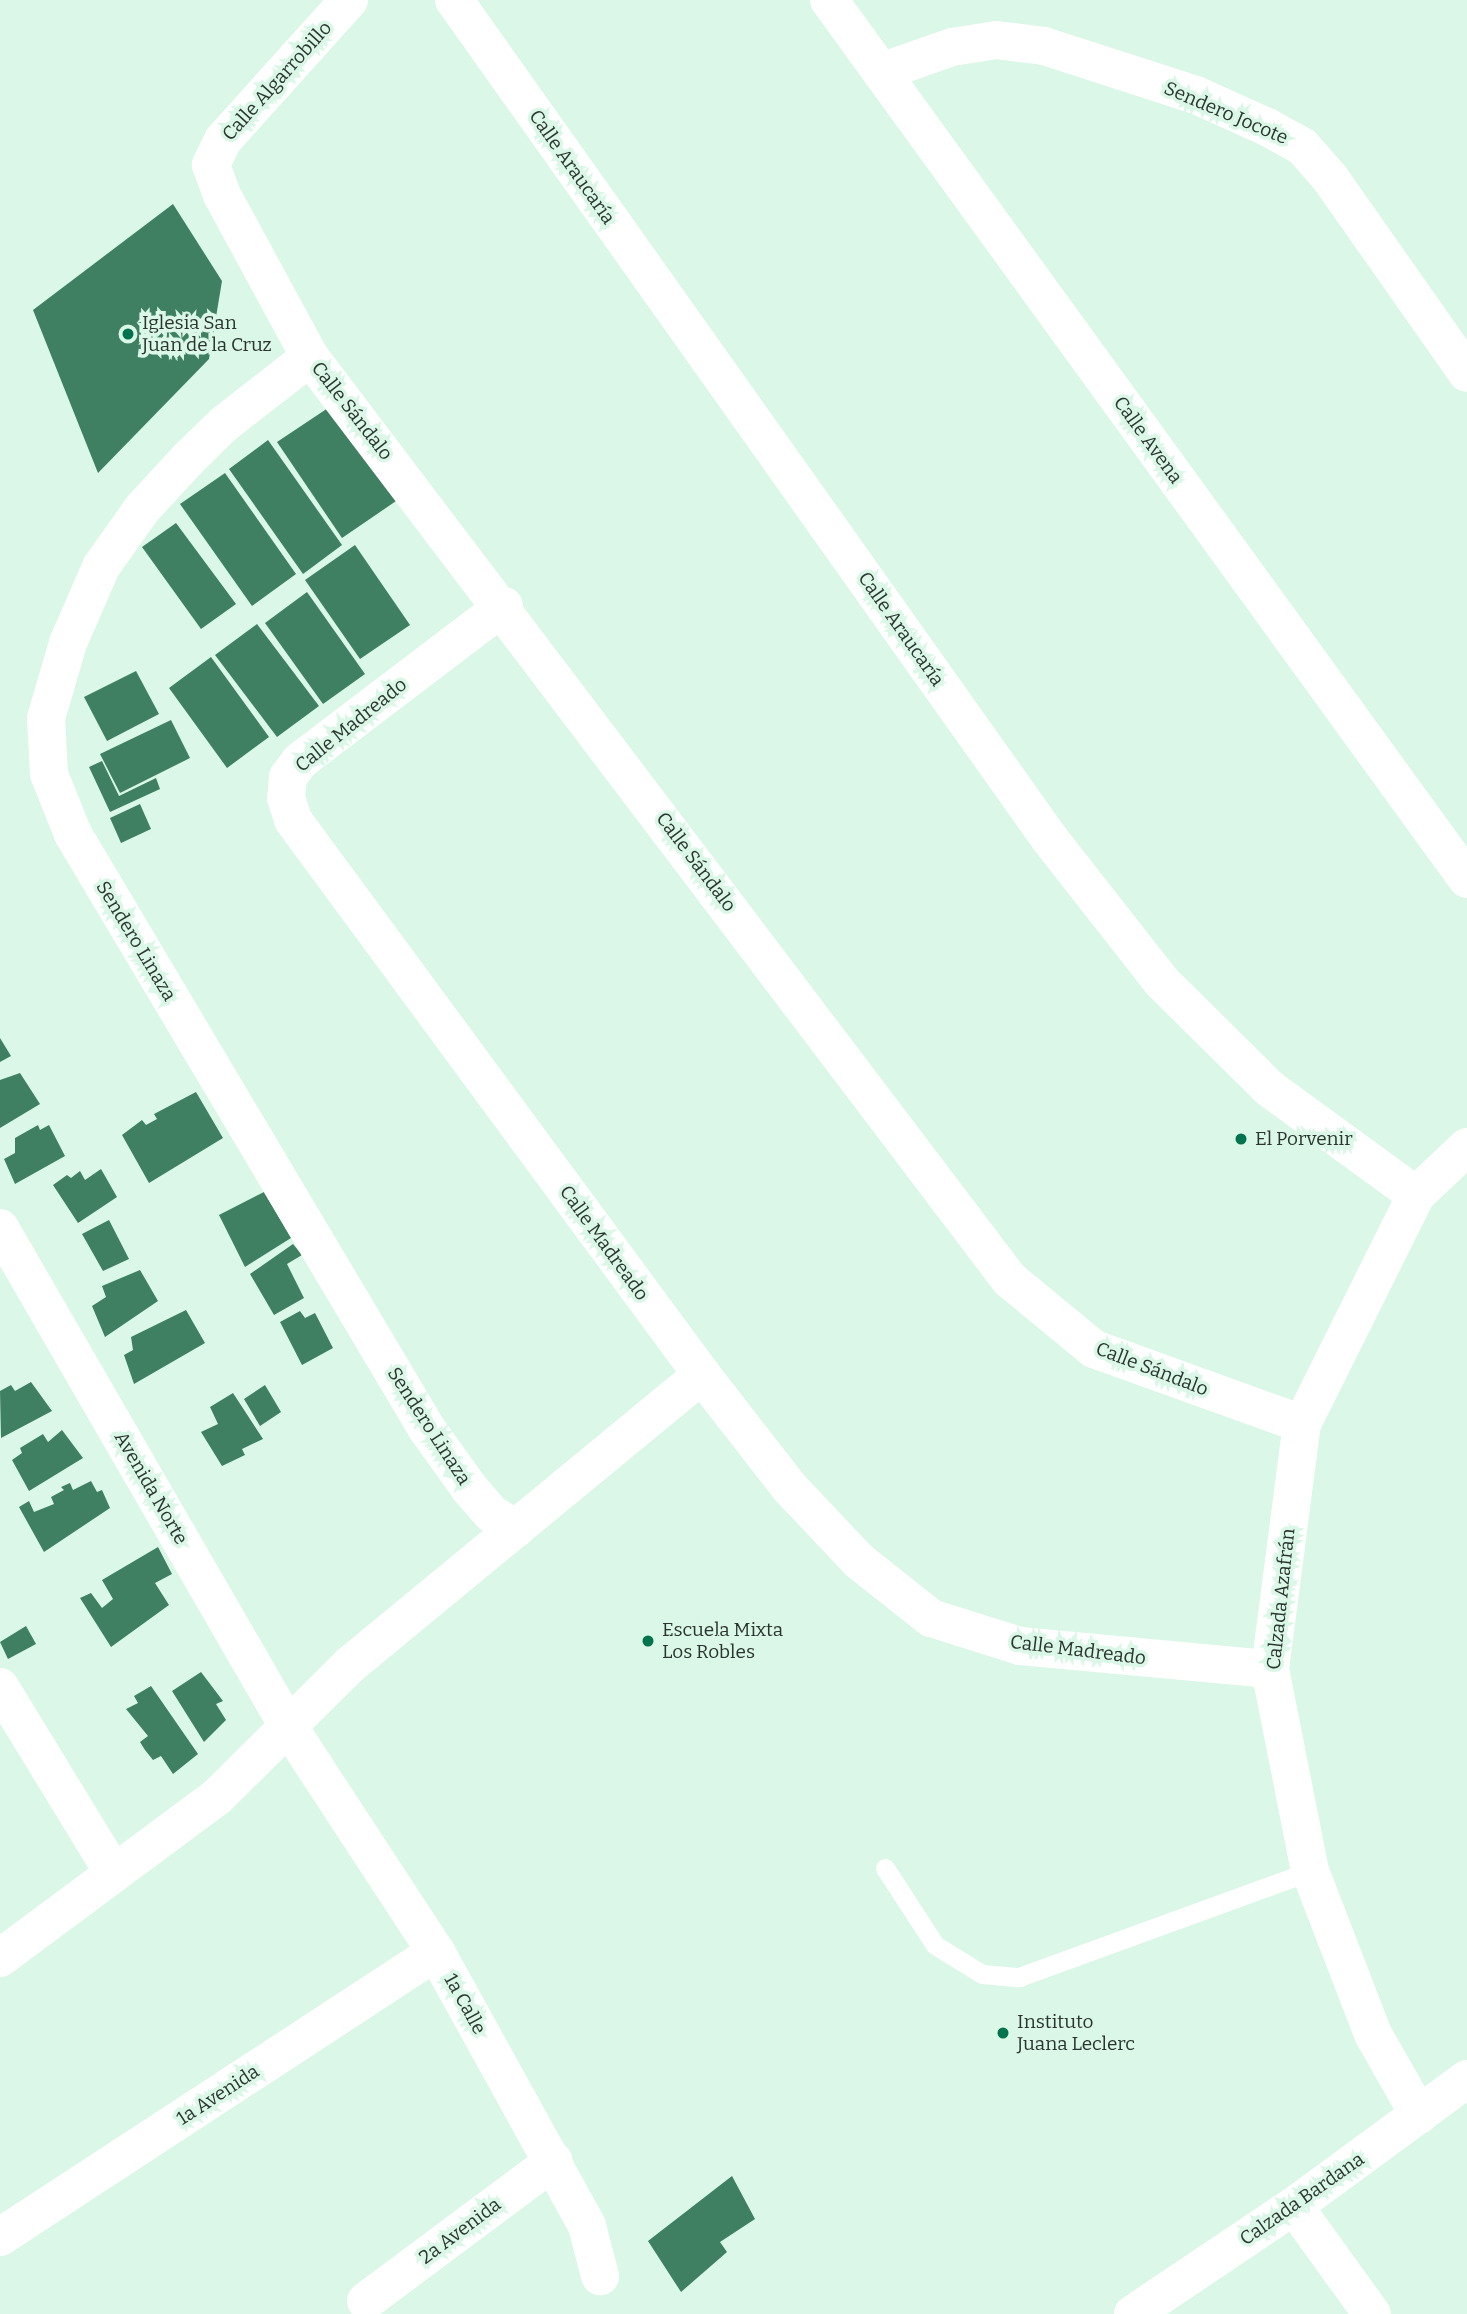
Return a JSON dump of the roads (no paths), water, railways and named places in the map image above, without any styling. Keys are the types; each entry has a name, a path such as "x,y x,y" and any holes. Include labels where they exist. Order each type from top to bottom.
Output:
{"street":[{"name":"Calle Algarrobillo","path":"211,165 223,140 349,0"},
{"name":"Calle Araucaría","path":"454,0 1049,838 1162,982 1269,1088 1416,1195"},
{"name":"Calle Avena","path":"829,0 1467,879"},
{"name":"Sendero Jocote","path":"881,72 952,47 996,40 1044,46 1196,96 1269,128 1302,146 1330,178 1467,373"},
{"name":"Calle Sándalo","path":"211,165 222,195 310,357 503,606 1010,1279 1094,1349 1302,1424"},
{"name":"Sendero Linaza","path":"310,357 224,424 189,458 142,509 101,567 68,643 46,718 49,774 80,846 427,1429 470,1489 492,1514 516,1529"},
{"name":"Calle Madreado","path":"503,606 300,761 288,777 286,798 301,831 702,1375 790,1488 859,1561 931,1618 1020,1646 1270,1669"},
{"name":"Calzada Azafrán","path":"1419,2115 1373,2034 1310,1871 1270,1669 1302,1424 1416,1195 1467,1147"},
{"name":"Avenida Norte","path":"0,1228 295,1737"},
{"path":"0,1958 295,1737 351,1664 702,1375"},
{"path":"0,1687 113,1872"},
{"name":"1a Calle","path":"295,1737 436,1952 554,2161 587,2226 600,2276"},
{"name":"1a Avenida","path":"0,2237 436,1952"},
{"name":"Calzada Bardana","path":"1133,2314 1294,2206 1467,2079"},
{"name":"2a Avenida","path":"366,2301 554,2161"},
{"path":"1294,2206 1372,2314"}],"lane":[{"path":"886,1868 935,1945 982,1974 1019,1977 1310,1871"}],"place":[{"name":"Iglesia San Juan de la Cruz","path":"128,334"},
{"name":"El Porvenir","path":"1241,1139"},
{"name":"Escuela Mixta Los Robles","path":"648,1641"},
{"name":"Instituto Juana Leclerc","path":"1003,2033"}]}
